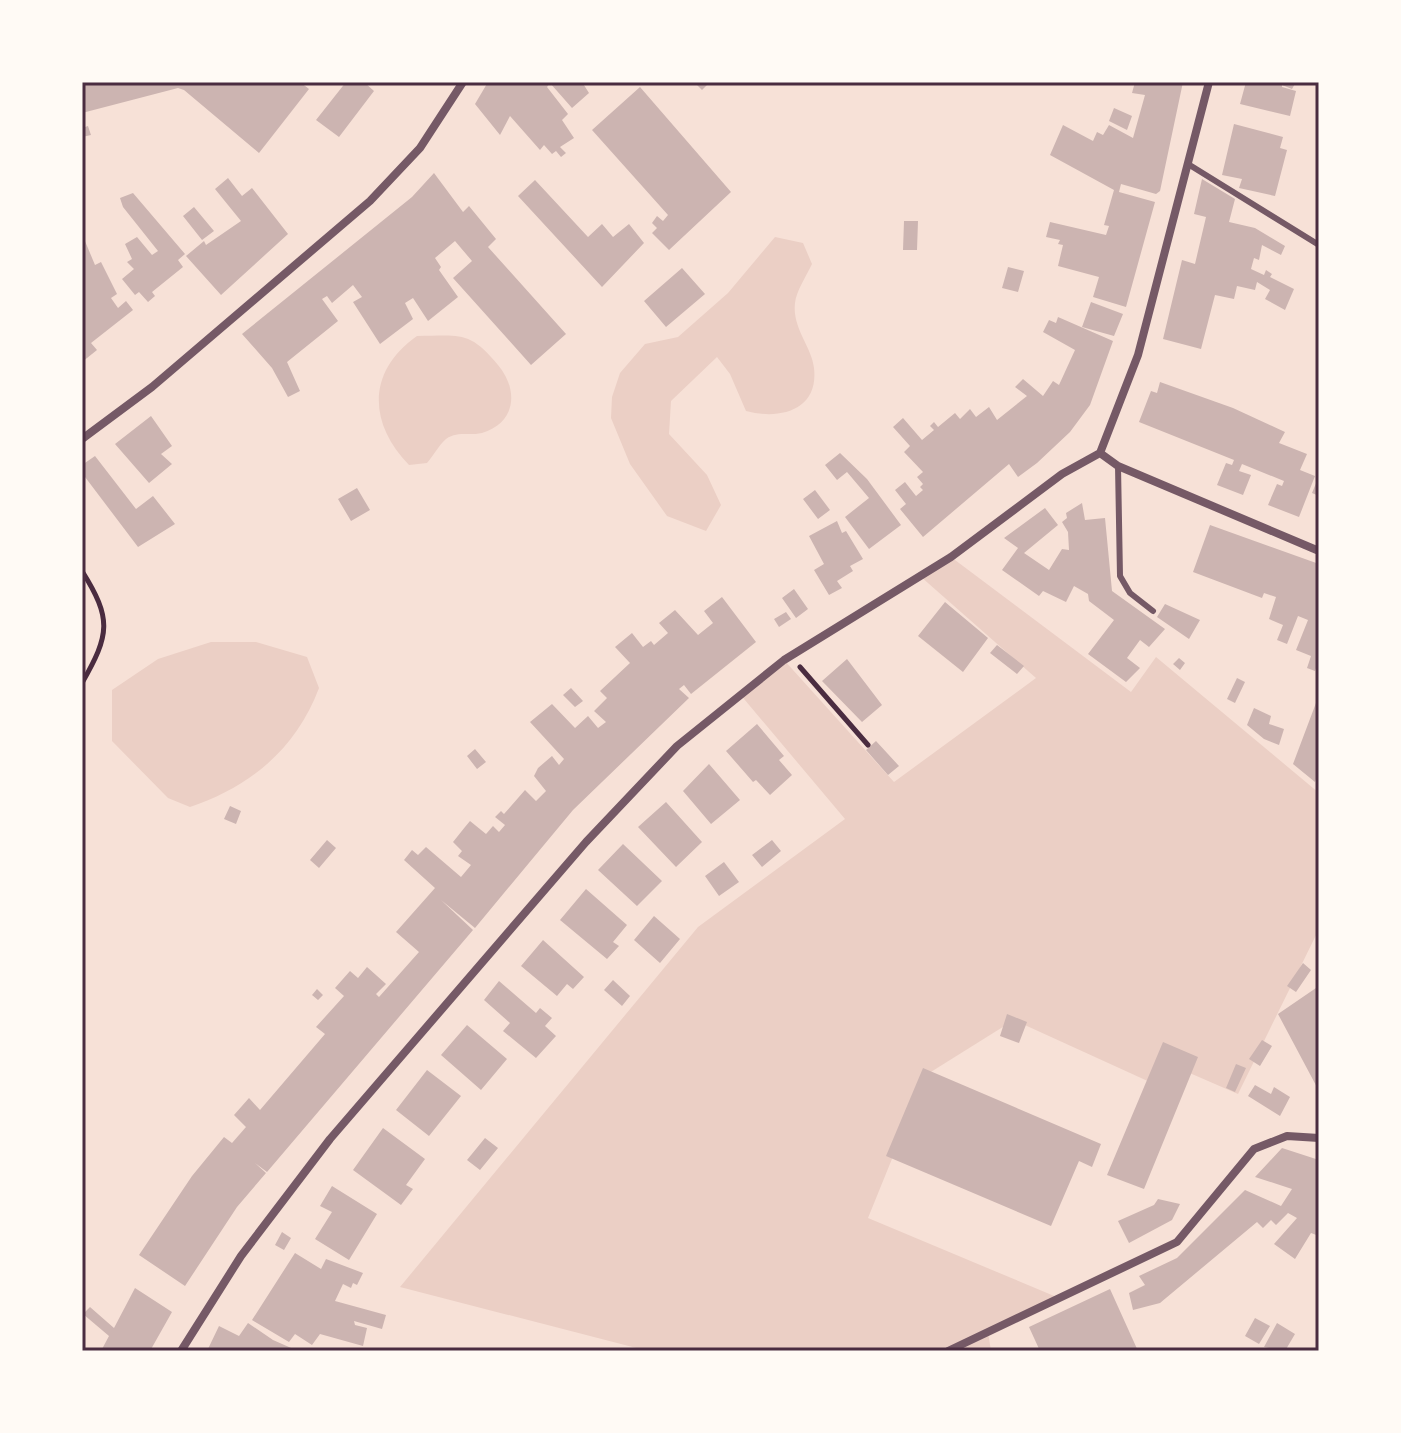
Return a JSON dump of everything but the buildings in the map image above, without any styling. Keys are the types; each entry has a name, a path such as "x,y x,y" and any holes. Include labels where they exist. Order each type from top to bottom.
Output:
{"street":[{"path":"82,439 163,378 370,201 420,148 463,82"},
{"path":"181,1351 241,1256 330,1139 576,854 677,746 790,656 951,557 1062,474 1100,453 1138,355 1209,82"},
{"path":"1100,453 1118,466 1319,551"},
{"path":"948,1351 1177,1242 1254,1149 1287,1136 1319,1138"}],"lane":[{"path":"1188,164 1319,245"},
{"path":"1118,466 1120,576 1130,593 1153,611"}],"path":[{"path":"82,571 101,606 106,634 82,683"},
{"path":"790,656 868,745"}],"shaded area":[{"path":"775,237 803,243 812,264 797,293 795,312 812,360 814,383 810,394 794,409 771,414 746,411 730,374 717,357 671,401 669,434 707,475 721,505 706,531 667,516 630,464 611,418 612,397 620,373 645,344 678,337 728,293"},
{"path":"417,336 454,336 471,340 488,354 505,375 511,405 502,422 493,428 482,433 450,437 443,441 427,463 409,465 386,432 380,415 379,398 389,365"},
{"path":"951,557 1131,692 1156,657 1319,793 1319,929 1238,1094 1162,1061 1152,1083 1014,1020 926,1075 868,1218 1059,1298 988,1332 991,1351 648,1351 400,1287 698,927 845,819 739,693 784,660 894,782 1036,678 920,576"},
{"path":"211,642 256,642 307,657 319,688 298,730 268,763 232,789 190,807 168,798 112,741 112,690 158,659"}]}
